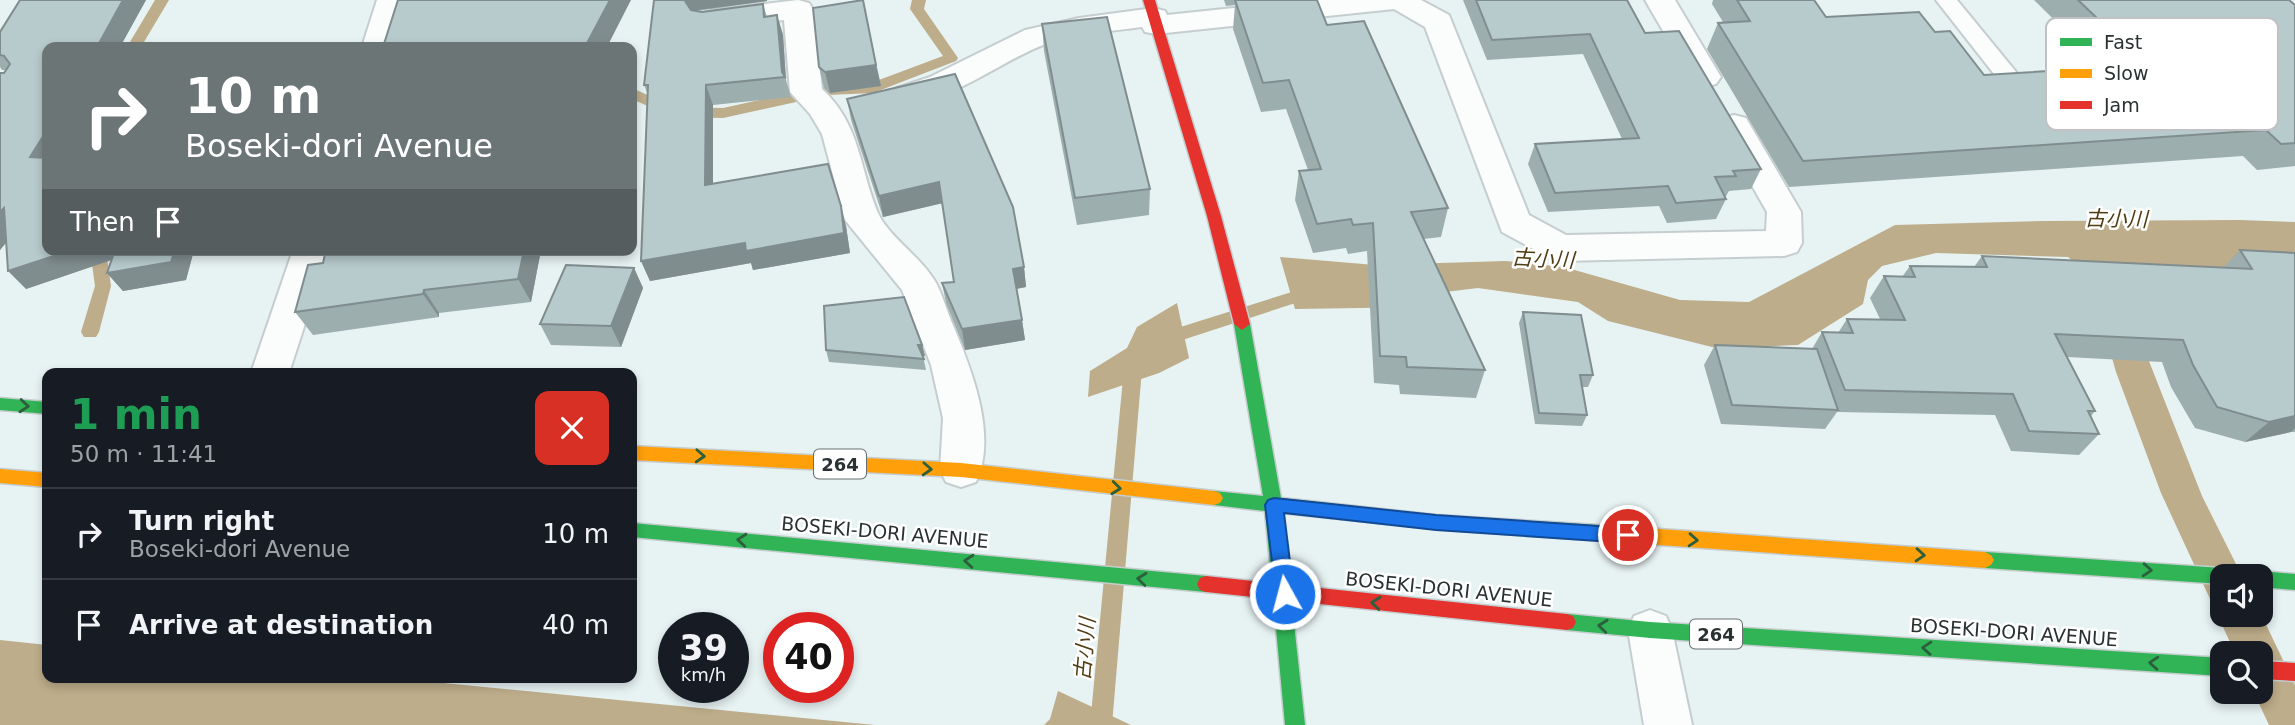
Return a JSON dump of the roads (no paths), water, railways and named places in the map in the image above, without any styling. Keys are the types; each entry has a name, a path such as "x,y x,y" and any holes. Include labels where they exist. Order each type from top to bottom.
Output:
{"main road":[{"path":"1153,14 1228,270 1247,346 1274,505 1285,594 1295,725"},
{"path":"0,404 42,408"},
{"name":"264","path":"637,453 961,470 1436,522 2210,575"},
{"path":"0,476 42,480"},
{"name":"BOSEKI-DORI AVENUE","path":"637,530 1037,567 1650,630 2210,666"},
{"path":"2273,580 2295,582"},
{"path":"2273,671 2295,672"}],"street":[{"path":"379,42 392,0"},
{"path":"813,100 872,102 912,94 1035,37 1153,14 1399,0 1438,22 1514,223 1561,248 1784,243 1784,212 1660,0"},
{"path":"709,20 798,9 813,100 838,134 863,220 918,284 950,365 962,418 961,470"},
{"path":"272,368 309,256"},
{"path":"1650,630 1668,725"}],"lane":[{"path":"1946,0 2013,83"}],"waterway":[{"path":"137,42 162,0"},
{"path":"637,95 672,112 723,113 828,90 873,88 951,58 917,9 919,0"},
{"path":"90,332 103,286 99,256"},
{"name":"古小川","path":"1161,340 1314,291"},
{"name":"古小川","path":"1101,725 1133,368 1138,361"}]}
